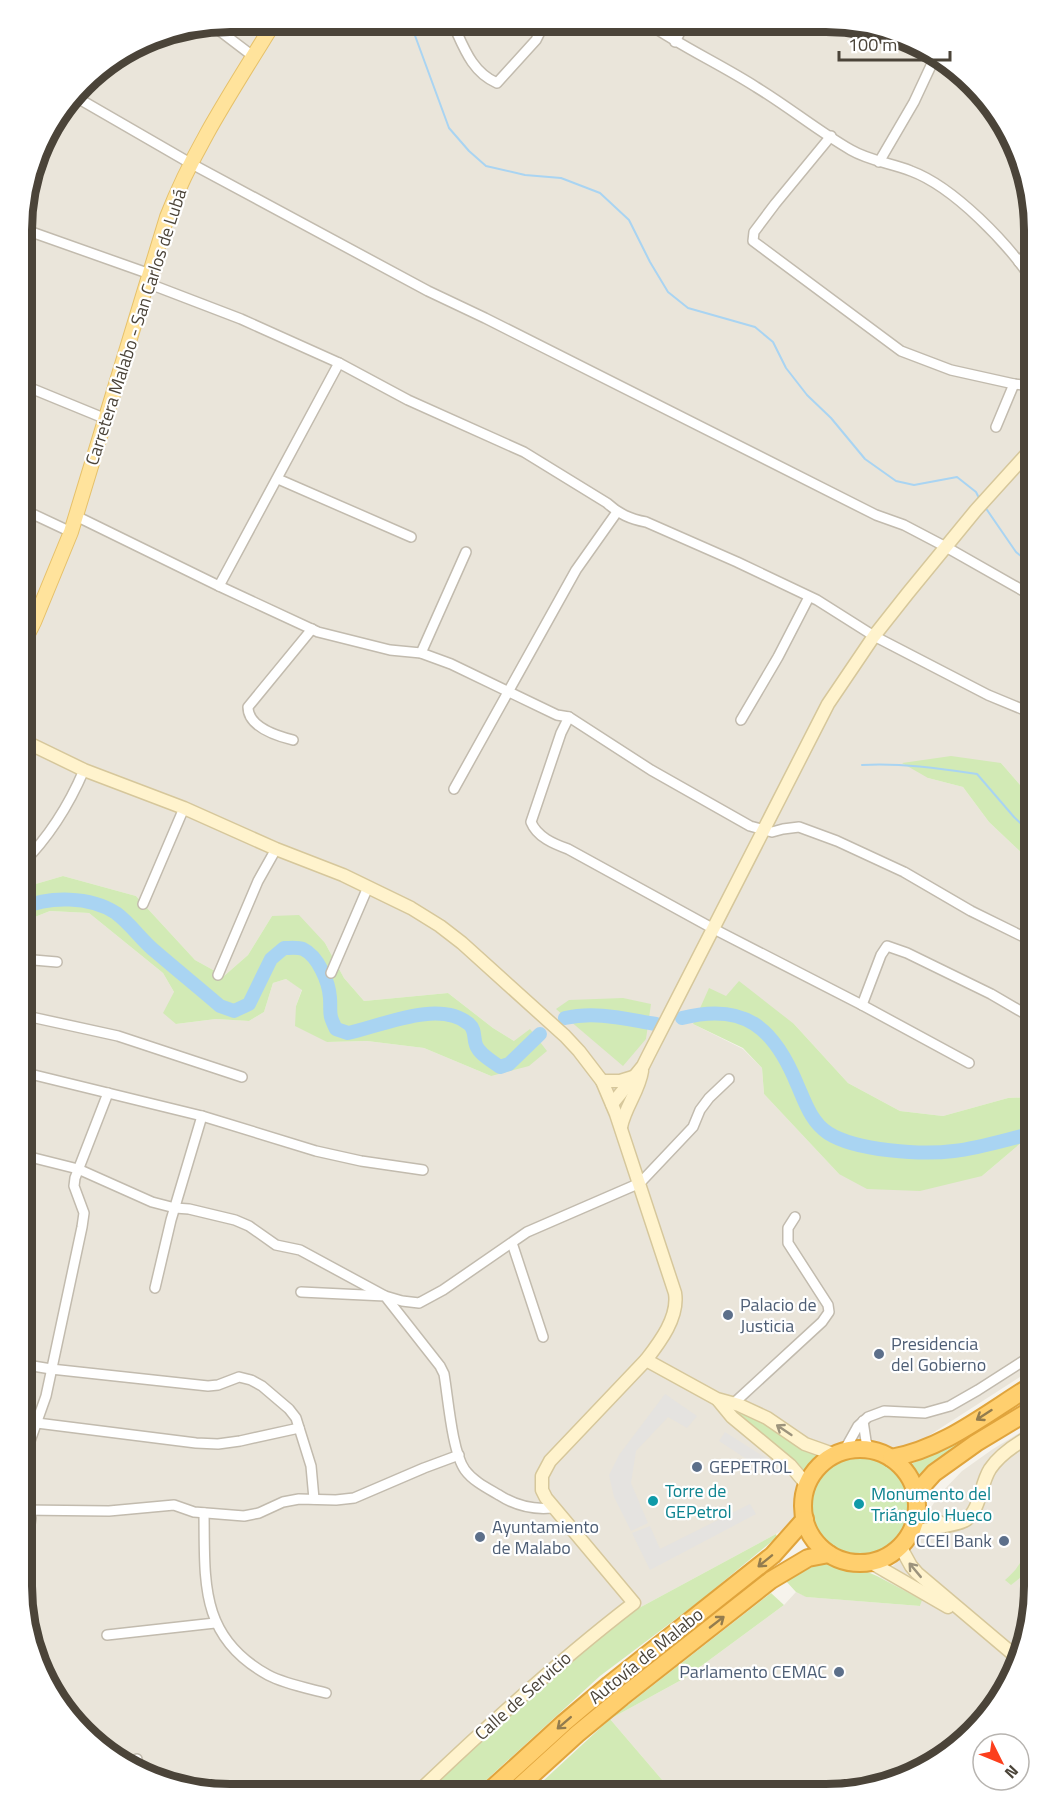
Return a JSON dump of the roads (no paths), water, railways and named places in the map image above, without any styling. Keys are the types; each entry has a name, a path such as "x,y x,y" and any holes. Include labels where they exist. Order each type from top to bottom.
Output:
{"highway":[{"path":"891,1458 908,1455 941,1441 1023,1391"},
{"path":"917,1499 906,1471 891,1458 870,1450 853,1449 840,1453 822,1464 807,1485 804,1502 805,1519 816,1542 829,1554 845,1561 870,1562 886,1556 900,1546 913,1524 917,1499 925,1483 934,1473 976,1443 1023,1415"},
{"name":"Autovía de Malabo","path":"497,1784 591,1700 773,1555 805,1519"},
{"name":"Autovía de Malabo","path":"522,1784 622,1697 771,1580 808,1558 829,1554"}],"main road":[{"name":"Carretera Malabo - San Carlos de Lubá","path":"32,626 71,532 167,217 190,163 269,32"}],"street":[{"path":"222,32 254,57"},
{"path":"456,32 474,65 486,78 497,83 537,40 541,32"},
{"path":"660,32 746,81 851,150 879,162 911,171 956,197 1024,269"},
{"path":"675,42 680,32"},
{"path":"879,162 914,102 932,63"},
{"path":"81,100 190,163 428,291 821,488 876,515 904,525 1024,591"},
{"path":"831,136 754,232 753,241 901,351 951,370 1024,385"},
{"path":"32,232 149,278 241,319 339,363 408,400 524,452 607,503 617,512 631,519 646,522 809,597 837,611 874,636 988,695 1024,710"},
{"path":"1019,262 1024,257"},
{"path":"219,586 339,363"},
{"path":"996,427 1014,384"},
{"path":"32,389 106,419"},
{"path":"614,1109 633,1077 643,1066 828,704 874,636 976,510 1024,457"},
{"path":"278,479 411,537"},
{"path":"454,789 576,570 617,512"},
{"path":"32,514 71,532"},
{"path":"76,516 312,629 390,650 421,653 451,663 557,715 569,717 728,816 762,831 772,832 799,827 837,841 904,872 971,912 1023,937"},
{"path":"421,653 466,552"},
{"path":"741,720 778,657 809,597"},
{"path":"293,740 275,736 263,729 249,714 248,707 312,629"},
{"path":"569,717 561,733 531,822 533,828 550,842 568,849 712,928 969,1063"},
{"path":"32,745 84,770 184,808 276,849 343,875 426,917 462,944 565,1036 602,1081 640,1183 676,1300 663,1336 646,1360 545,1468 542,1476 542,1490 552,1508 530,1508 508,1501 464,1469 459,1455 444,1374 420,1338 386,1296 300,1250 276,1245 243,1223 220,1216 175,1208 140,1197 78,1169 32,1158"},
{"path":"32,854 74,794 84,770"},
{"path":"143,904 184,808"},
{"path":"218,975 258,881 276,849"},
{"path":"331,973 368,887"},
{"path":"862,1005 881,955 887,946 907,953 991,994 1023,1013"},
{"path":"32,960 57,962"},
{"path":"32,1017 118,1036 242,1077"},
{"path":"621,1128 626,1108 642,1075 643,1066"},
{"path":"32,1075 202,1116 316,1151 361,1161 423,1170"},
{"path":"602,1081 620,1081 633,1077"},
{"path":"301,1292 386,1296 413,1303 428,1300 527,1232 640,1183 693,1127 704,1104 729,1079"},
{"path":"32,1436 46,1396 82,1227 84,1213 74,1186 78,1169 108,1094"},
{"path":"614,1109 632,1096"},
{"path":"155,1288 202,1116"},
{"path":"734,1403 822,1322 829,1312 828,1305 788,1243 788,1228 795,1217"},
{"path":"512,1243 543,1337"},
{"path":"646,1360 717,1399 734,1403 767,1419 805,1444 840,1453 863,1421 875,1413 884,1411 925,1413 950,1406 1023,1361"},
{"path":"32,1366 208,1386 218,1385 239,1377 251,1380 262,1386 296,1418 311,1466 314,1499"},
{"path":"717,1399 742,1425 790,1465 807,1485"},
{"path":"863,1421 864,1436 870,1450"},
{"path":"37,1424 218,1444 299,1428"},
{"path":"913,1524 946,1526 959,1524 966,1520 977,1503 989,1470 1003,1454 1023,1441"},
{"path":"32,1510 109,1511 174,1505 194,1512 244,1516 259,1513 283,1502 299,1499 354,1498 459,1455"},
{"name":"Calle de Servicio","path":"427,1784 570,1652 634,1603 552,1508"},
{"path":"204,1513 205,1568 209,1599 215,1623 225,1639 235,1650 268,1675 326,1694"},
{"path":"900,1546 917,1573 1012,1653"},
{"path":"870,1562 968,1617"},
{"path":"107,1635 215,1623"}],"waterway":[{"path":"414,32 449,128 486,166 525,175 561,178 600,193 629,220 668,292 688,308 755,327 773,342 786,368 807,395 831,418 865,459 896,481 914,485 957,477 976,492 980,500"},
{"path":"985,507 1016,552 1024,558"},
{"path":"862,765 919,766 977,774 1024,826"},
{"path":"32,904 44,901 69,900 106,907 121,917 151,948 220,1006 234,1011 249,1004 271,959 284,948 296,948 308,952 322,970 329,992 331,1016 336,1029 348,1033 393,1020 426,1014 457,1017 471,1026 480,1051 500,1067 509,1064 540,1034"},
{"path":"682,1018 704,1014 723,1014 740,1017 755,1024 778,1048 817,1123 828,1133 840,1139 872,1148 907,1152 941,1152 974,1148 1023,1136"},
{"path":"565,1018 588,1015 656,1024"}],"place":[{"name":"Palacio de Justicia","path":"728,1315"},
{"name":"Presidencia del Gobierno","path":"879,1354"},
{"name":"GEPETROL","path":"697,1467"},
{"name":"Torre de GEPetrol","path":"653,1501"},
{"name":"Monumento del Triángulo Hueco","path":"859,1504"},
{"name":"Ayuntamiento de Malabo","path":"480,1537"},
{"name":"CCEI Bank","path":"1004,1541"},
{"name":"Parlamento CEMAC","path":"839,1672"}]}
